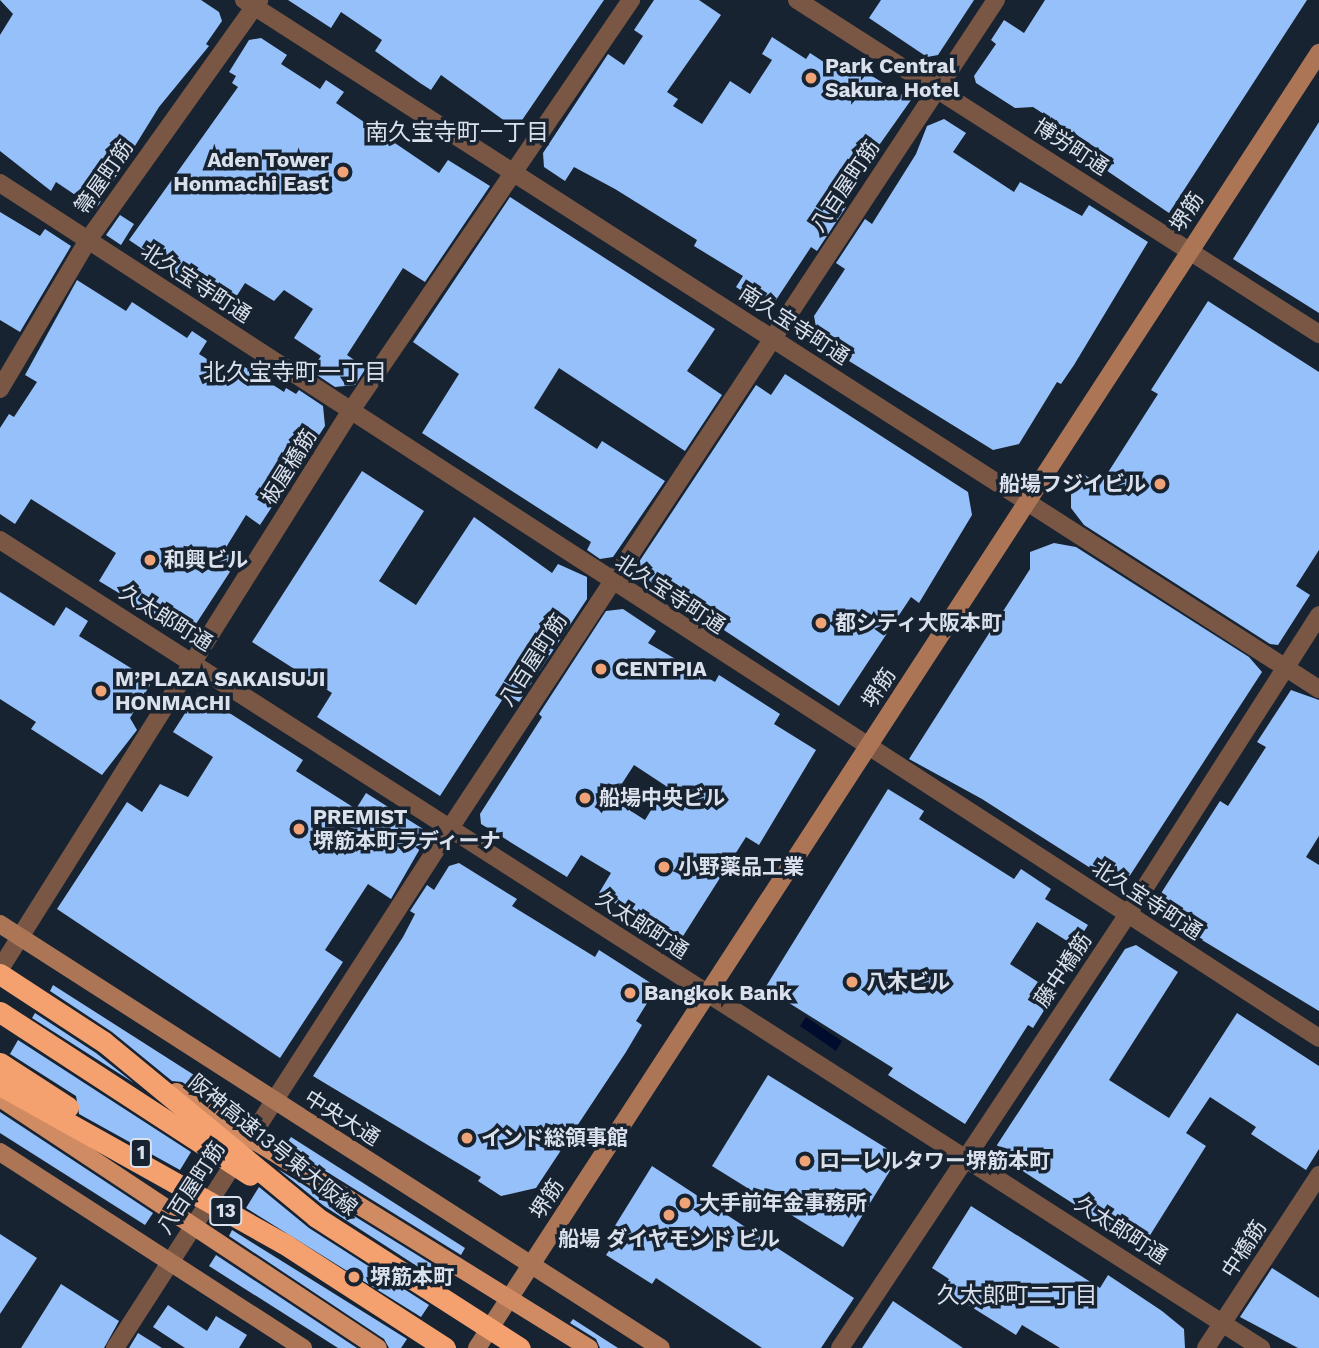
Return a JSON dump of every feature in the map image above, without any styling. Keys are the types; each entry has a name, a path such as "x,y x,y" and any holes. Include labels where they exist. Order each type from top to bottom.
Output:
{"highway":[{"name":"阪神高速13号東大阪線","path":"0,976 104,1042 316,1217 520,1348"},
{"name":"13","path":"0,1012 316,1217"},
{"name":"1","path":"0,1063 282,1243"},
{"name":"13","path":"0,1085 282,1243 445,1348"}],"main road":[{"name":"堺筋","path":"477,1348 1319,53"},
{"name":"中央大通","path":"0,924 273,1102 661,1348"},
{"path":"0,976 589,1348"},
{"path":"0,1098 378,1348"},
{"path":"0,1152 303,1348"}],"street":[{"name":"板屋橋筋","path":"0,969 350,412 631,0"},
{"name":"博労町通","path":"797,0 1319,334"},
{"name":"八百屋町筋","path":"115,1348 450,828 996,0"},
{"name":"南久宝寺町通","path":"252,2 1319,689"},
{"name":"箒屋町筋","path":"0,389 88,240 252,2"},
{"name":"北久宝寺町通","path":"0,183 611,583 1319,1038"},
{"name":"久太郎町通","path":"0,540 707,994 967,1157 1261,1348"},
{"name":"藤中橋筋","path":"841,1348 1128,914 1319,615"},
{"name":"中橋筋","path":"1206,1348 1319,1175"}],"water":[{"path":"806,1017 842,1041 836,1051 800,1026"}],"building":[{"path":"0,0 201,0 219,12 222,21 206,44 209,46 159,107 96,209 56,182 51,191 0,151 0,35 13,14"},
{"path":"288,0 604,0 516,129 441,75 431,90 420,83 375,51 382,40 341,12 331,28"},
{"path":"654,0 699,0 721,15 667,92 678,99 673,106 702,124 730,81 750,94 772,60 762,54 772,37 806,59 810,53 836,70 844,59 911,100 839,202 846,207 817,251 811,247 776,300 762,304 736,287 743,276 694,246 697,240 615,189 574,167 565,181 544,167 543,153 608,54 624,65 643,36 634,30"},
{"path":"881,0 974,0 938,55 927,57 869,18"},
{"path":"1045,0 1307,0 1169,213 1097,164 1104,153 1033,107 1015,108 976,83 974,76 996,44 991,40 1004,20 1024,33"},
{"path":"261,38 287,55 281,64 320,89 326,80 344,92 336,103 439,173 448,160 490,186 425,282 403,268 347,355 366,368 355,385 335,387 311,371 321,356 294,338 313,309 284,290 274,301 245,283 229,308 172,276 175,271 129,240 238,87 232,83 236,76 229,72 249,40"},
{"path":"944,119 966,133 953,152 1014,192 1020,182 1082,216 1089,205 1148,242 1074,365 1061,384 1057,382 1019,444 993,450 849,361 852,356 817,333 814,316 845,269 836,263 865,219 872,224 916,154 927,126"},
{"path":"1319,122 1319,313 1233,259"},
{"path":"510,197 715,329 687,371 722,395 685,451 559,368 534,408 597,449 602,441 665,481 613,557 600,559 587,550 591,542 422,433 459,374 413,342"},
{"path":"0,212 40,236 45,229 71,246 20,332 0,320"},
{"path":"120,215 134,224 121,245 106,235"},
{"path":"77,280 126,311 132,302 187,338 192,331 207,341 199,354 229,373 237,362 284,392 286,388 296,394 299,390 323,406 325,426 260,525 246,515 225,549 239,558 192,630 183,632 99,581 116,553 31,499 15,524 0,514 0,428 9,414 14,417 37,382 25,375"},
{"path":"1208,301 1319,372 1319,550 1296,586 1310,595 1278,645 1270,644 1084,525 1071,508 1071,489 1082,473 1100,485 1158,394 1151,390"},
{"path":"785,374 968,492 972,515 919,603 911,597 839,706 642,576 639,562 756,385 771,395"},
{"path":"362,471 424,511 379,581 416,605 474,517 552,573 558,564 587,577 587,599 519,702 506,694 440,796 317,717 332,693 252,642"},
{"path":"1054,543 1076,547 1249,657 1262,672 1127,880 1114,883 982,799 909,759 1030,569 1030,552"},
{"path":"0,592 54,626 66,607 88,621 79,636 147,678 150,685 130,718 137,730 102,775 31,729 36,722 0,699"},
{"path":"623,609 656,631 648,643 715,682 719,675 780,714 774,724 816,750 759,845 746,837 678,944 599,893 611,873 581,855 567,877 481,824 480,814 542,717 539,714 606,611","holes":["634,765 666,786 645,820 612,799"]},
{"path":"1291,690 1319,700 1319,836 1306,857 1319,865 1319,1011 1202,940 1162,910 1158,898 1220,801 1228,806 1266,747 1257,742"},
{"path":"198,693 303,760 296,771 356,809 366,793 423,829 425,840 391,899 368,884 325,950 343,962 280,1058 57,909 127,802 142,812 160,784 188,797 213,757 173,732"},
{"path":"888,789 924,811 919,819 1014,879 1021,869 1051,889 1045,899 1088,925 1075,946 1037,922 1010,964 1055,993 1033,1028 1028,1025 965,1124 888,1075 893,1068 765,988"},
{"path":"459,863 517,899 512,906 595,957 599,950 657,987 636,1021 642,1025 626,1052 536,1188 501,1196 478,1181 481,1177 313,1076 403,937 415,914 410,911 427,885 434,890 449,866"},
{"path":"1136,945 1178,972 1109,1080 1169,1118 1237,1013 1319,1066 1319,1149 1306,1170 1251,1134 1256,1127 1210,1097 1186,1133 1206,1146 1142,1248 1001,1157 997,1145 1125,949"},
{"path":"53,985 227,1096 221,1106 182,1082 172,1081 112,1032 50,991"},
{"path":"35,1013 96,1053 134,1083 32,1018"},
{"path":"18,1040 191,1152 180,1170 79,1114 76,1096 10,1054"},
{"name":"ローレルタワー堺筋本町","path":"768,1075 899,1156 843,1247 712,1166"},
{"path":"0,1112 153,1213 145,1225 0,1133"},
{"path":"291,1137 465,1248 461,1255 285,1146"},
{"path":"652,1166 854,1298 821,1348 762,1348 656,1278 652,1284 606,1255 615,1242 608,1237"},
{"path":"278,1169 448,1274 443,1283 324,1206"},
{"path":"259,1187 309,1228 429,1305 421,1317 246,1208"},
{"path":"971,1206 1100,1288 1108,1275 1184,1329 1185,1348 1060,1348 1022,1325 1016,1335 943,1289 949,1279 932,1268"},
{"path":"232,1230 407,1339 401,1348 389,1348 384,1339 229,1236"},
{"path":"0,1234 37,1258 0,1314"},
{"path":"216,1255 357,1348 338,1348 209,1266"},
{"path":"1272,1268 1319,1298 1319,1348 1298,1348 1240,1317"},
{"path":"61,1284 119,1321 104,1348 21,1348"},
{"path":"893,1301 963,1348 862,1348"},
{"path":"168,1305 207,1331 216,1316 247,1335 239,1348 185,1348 153,1327"},
{"path":"573,1319 618,1348 600,1348 596,1339 570,1323"},
{"path":"138,1333 162,1348 129,1348"}],"place":[{"name":"Park Central Sakura Hotel","path":"811,78"},
{"name":"Aden Tower Honmachi East","path":"343,172"},
{"name":"船場フジイビル","path":"1160,484"},
{"name":"和興ビル","path":"150,560"},
{"name":"都シティ大阪本町","path":"821,623"},
{"name":"CENTPIA","path":"601,669"},
{"name":"M’PLAZA SAKAISUJI HONMACHI","path":"101,691"},
{"name":"船場中央ビル","path":"585,798"},
{"name":"PREMIST 堺筋本町ラディーナ","path":"299,829"},
{"name":"小野薬品工業","path":"664,867"},
{"name":"八木ビル","path":"852,982"},
{"name":"Bangkok Bank","path":"630,993"},
{"name":"インド総領事館","path":"467,1138"},
{"name":"ローレルタワー堺筋本町","path":"805,1161"},
{"name":"大手前年金事務所","path":"685,1203"},
{"name":"船場 ダイヤモンド ビル","path":"669,1215"},
{"name":"堺筋本町","path":"354,1277"}],"district":[{"name":"南久宝寺町一丁目","path":"457,133"},
{"name":"北久宝寺町一丁目","path":"295,373"},
{"name":"久太郎町二丁目","path":"1017,1296"}]}
